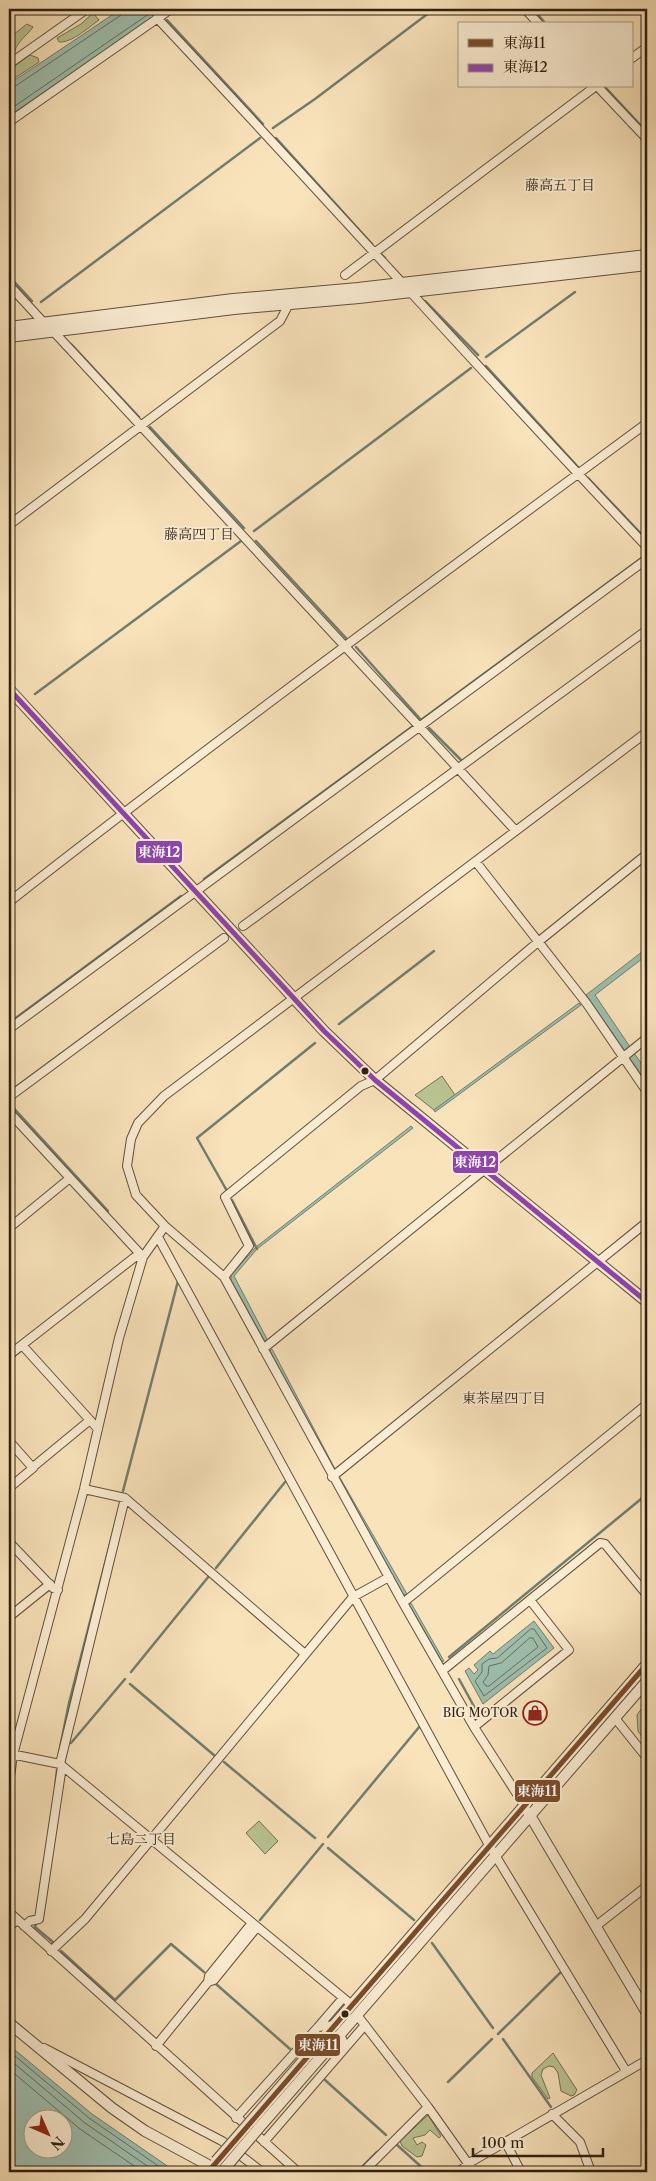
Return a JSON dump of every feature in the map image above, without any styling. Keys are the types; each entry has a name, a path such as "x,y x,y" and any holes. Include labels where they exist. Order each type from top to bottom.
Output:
{"street":[{"path":"9,64 87,9"},
{"path":"9,122 171,9"},
{"path":"526,9 537,22"},
{"path":"157,18 374,251 408,292 647,547"},
{"path":"634,57 647,47"},
{"path":"345,275 374,251 593,88"},
{"path":"598,88 647,139"},
{"path":"9,327 233,299 647,255"},
{"path":"9,337 647,265"},
{"path":"9,285 44,323"},
{"path":"9,525 280,321 289,304"},
{"path":"54,332 515,830"},
{"path":"9,902 123,812 647,424"},
{"path":"9,1029 647,559"},
{"path":"243,926 647,630"},
{"path":"9,689 324,1031 375,1080 647,1302"},
{"path":"647,732 164,1096 138,1123 128,1153 130,1180 136,1194 165,1226 224,1277 388,1577 474,1727 531,1816 647,2013"},
{"path":"224,1277 249,1246 226,1197 361,1086 375,1080 538,942 647,854"},
{"path":"476,862 587,1004 625,1056 647,1092"},
{"path":"9,1097 224,938"},
{"path":"263,1349 487,1170 647,1038"},
{"path":"9,1112 143,1257"},
{"path":"9,1228 70,1178"},
{"path":"332,1476 647,1222"},
{"path":"9,1784 10,1755 58,1590 84,1489 119,1338 143,1257 165,1226"},
{"path":"158,1237 489,1845 626,2071"},
{"path":"9,1356 136,1257 143,1257"},
{"path":"22,1345 98,1429"},
{"path":"403,1603 647,1404"},
{"path":"9,1488 90,1420"},
{"path":"9,1441 33,1467"},
{"path":"84,1489 125,1498 305,1654"},
{"path":"9,1926 39,1919 61,1765 125,1498"},
{"path":"9,1542 58,1590"},
{"path":"442,1671 600,1543 605,1544 647,1595"},
{"path":"51,1951 85,1919 353,1597 388,1577"},
{"path":"9,1617 50,1584"},
{"path":"474,1727 569,1650 530,1600"},
{"path":"9,2023 82,2086 145,2131 217,2169 489,1845 647,1664"},
{"path":"254,2126 340,2035 647,1681"},
{"path":"615,1718 647,1758"},
{"path":"10,1755 61,1765 352,2006"},
{"path":"596,1926 647,1886"},
{"path":"9,1912 298,2172"},
{"path":"156,2046 208,1982 214,1980 255,1925"},
{"path":"236,2118 343,1998"},
{"path":"357,2015 469,2162 474,2172"},
{"path":"318,2027 336,2025"},
{"path":"264,2142 364,2025"},
{"path":"340,2035 346,2047"},
{"path":"31,2042 222,2141 262,2172"},
{"path":"459,2172 469,2162 647,2060"},
{"path":"363,2172 428,2107"},
{"path":"552,2114 580,2142 592,2172"},
{"path":"505,2141 521,2172"}],"green space":[{"path":"93,13 99,20 75,37 59,42 57,38 81,24"},
{"path":"27,24 33,27 18,44 14,57 9,61 9,38"},
{"path":"30,55 38,58 39,62 9,82 9,70"},
{"path":"442,1076 455,1095 434,1110 415,1095"},
{"path":"647,1701 647,1744 638,1731 637,1715"},
{"path":"259,1821 278,1841 265,1854 246,1833"},
{"path":"553,2053 577,2090 574,2095 571,2096 561,2091 558,2073 554,2067 549,2066 543,2069 541,2075 550,2098 548,2099 532,2077 532,2073"},
{"path":"428,2115 441,2136 439,2138 430,2130 425,2135 413,2138 417,2145 422,2142 426,2145 422,2156 417,2157 402,2146 400,2141"}],"water":[{"path":"121,9 165,9 9,116 9,84"},
{"path":"647,948 647,955 595,995 647,1072 647,1083 586,995"},
{"path":"579,1003 581,1005 435,1112 434,1110"},
{"path":"411,1126 413,1128 257,1249 234,1276 268,1341 264,1340 231,1280 231,1275 256,1247"},
{"path":"272,1349 335,1469 332,1469 270,1351"},
{"path":"339,1476 407,1594 403,1595 337,1478"},
{"path":"411,1603 444,1661 442,1662 409,1605"},
{"path":"534,1621 554,1648 483,1704 465,1671 469,1668 474,1674 478,1670 474,1665 490,1651 493,1654"},
{"path":"9,2045 92,2114 176,2172 9,2172"}],"waterway":[{"path":"273,128 315,99 434,9"},
{"path":"533,9 544,22"},
{"path":"167,20 263,124"},
{"path":"606,88 647,132"},
{"path":"41,302 260,138"},
{"path":"276,138 372,244"},
{"path":"643,240 647,236"},
{"path":"381,254 385,258"},
{"path":"9,276 32,301"},
{"path":"486,357 575,292"},
{"path":"425,301 478,355"},
{"path":"71,344 139,417"},
{"path":"486,366 578,467"},
{"path":"254,531 471,368"},
{"path":"150,427 244,528"},
{"path":"588,478 647,540"},
{"path":"35,694 241,541"},
{"path":"256,541 346,638"},
{"path":"356,647 421,720 647,554"},
{"path":"429,728 462,761 511,725"},
{"path":"204,879 413,726"},
{"path":"9,1023 181,896"},
{"path":"339,1024 434,951"},
{"path":"9,1092 130,1003"},
{"path":"227,1191 197,1138 315,1043"},
{"path":"9,1103 108,1211"},
{"path":"232,1200 257,1249"},
{"path":"123,1491 178,1281"},
{"path":"9,1360 22,1350"},
{"path":"216,1568 285,1482"},
{"path":"449,1657 647,1494"},
{"path":"59,1753 69,1703 118,1513"},
{"path":"131,1672 209,1576"},
{"path":"71,1743 125,1679"},
{"path":"459,1679 476,1710"},
{"path":"130,1684 215,1756"},
{"path":"328,1837 420,1726"},
{"path":"224,1762 315,1838"},
{"path":"55,1788 57,1770"},
{"path":"260,1920 323,1844"},
{"path":"328,1848 414,1920"},
{"path":"36,1923 35,1927 54,1943"},
{"path":"432,1943 493,2028"},
{"path":"61,1951 115,2000 171,1944 204,1972"},
{"path":"498,2034 561,1972"},
{"path":"216,1984 290,2049"},
{"path":"448,2082 492,2039"},
{"path":"503,2039 551,2107"},
{"path":"325,2080 386,2135"},
{"path":"396,2144 427,2172"},
{"path":"357,2172 377,2152"},
{"path":"589,2158 596,2172"}],"transit line":[{"name":"東海12","path":"9,689 324,1031 375,1080 647,1302"},
{"name":"東海11","path":"208,2172 647,1664"}],"place":[{"name":"BIG MOTOR","path":"535,1713"}],"district":[{"name":"藤高五丁目","path":"560,185"},
{"name":"藤高四丁目","path":"199,534"},
{"name":"東茶屋四丁目","path":"504,1398"},
{"name":"七島二丁目","path":"141,1839"}]}
